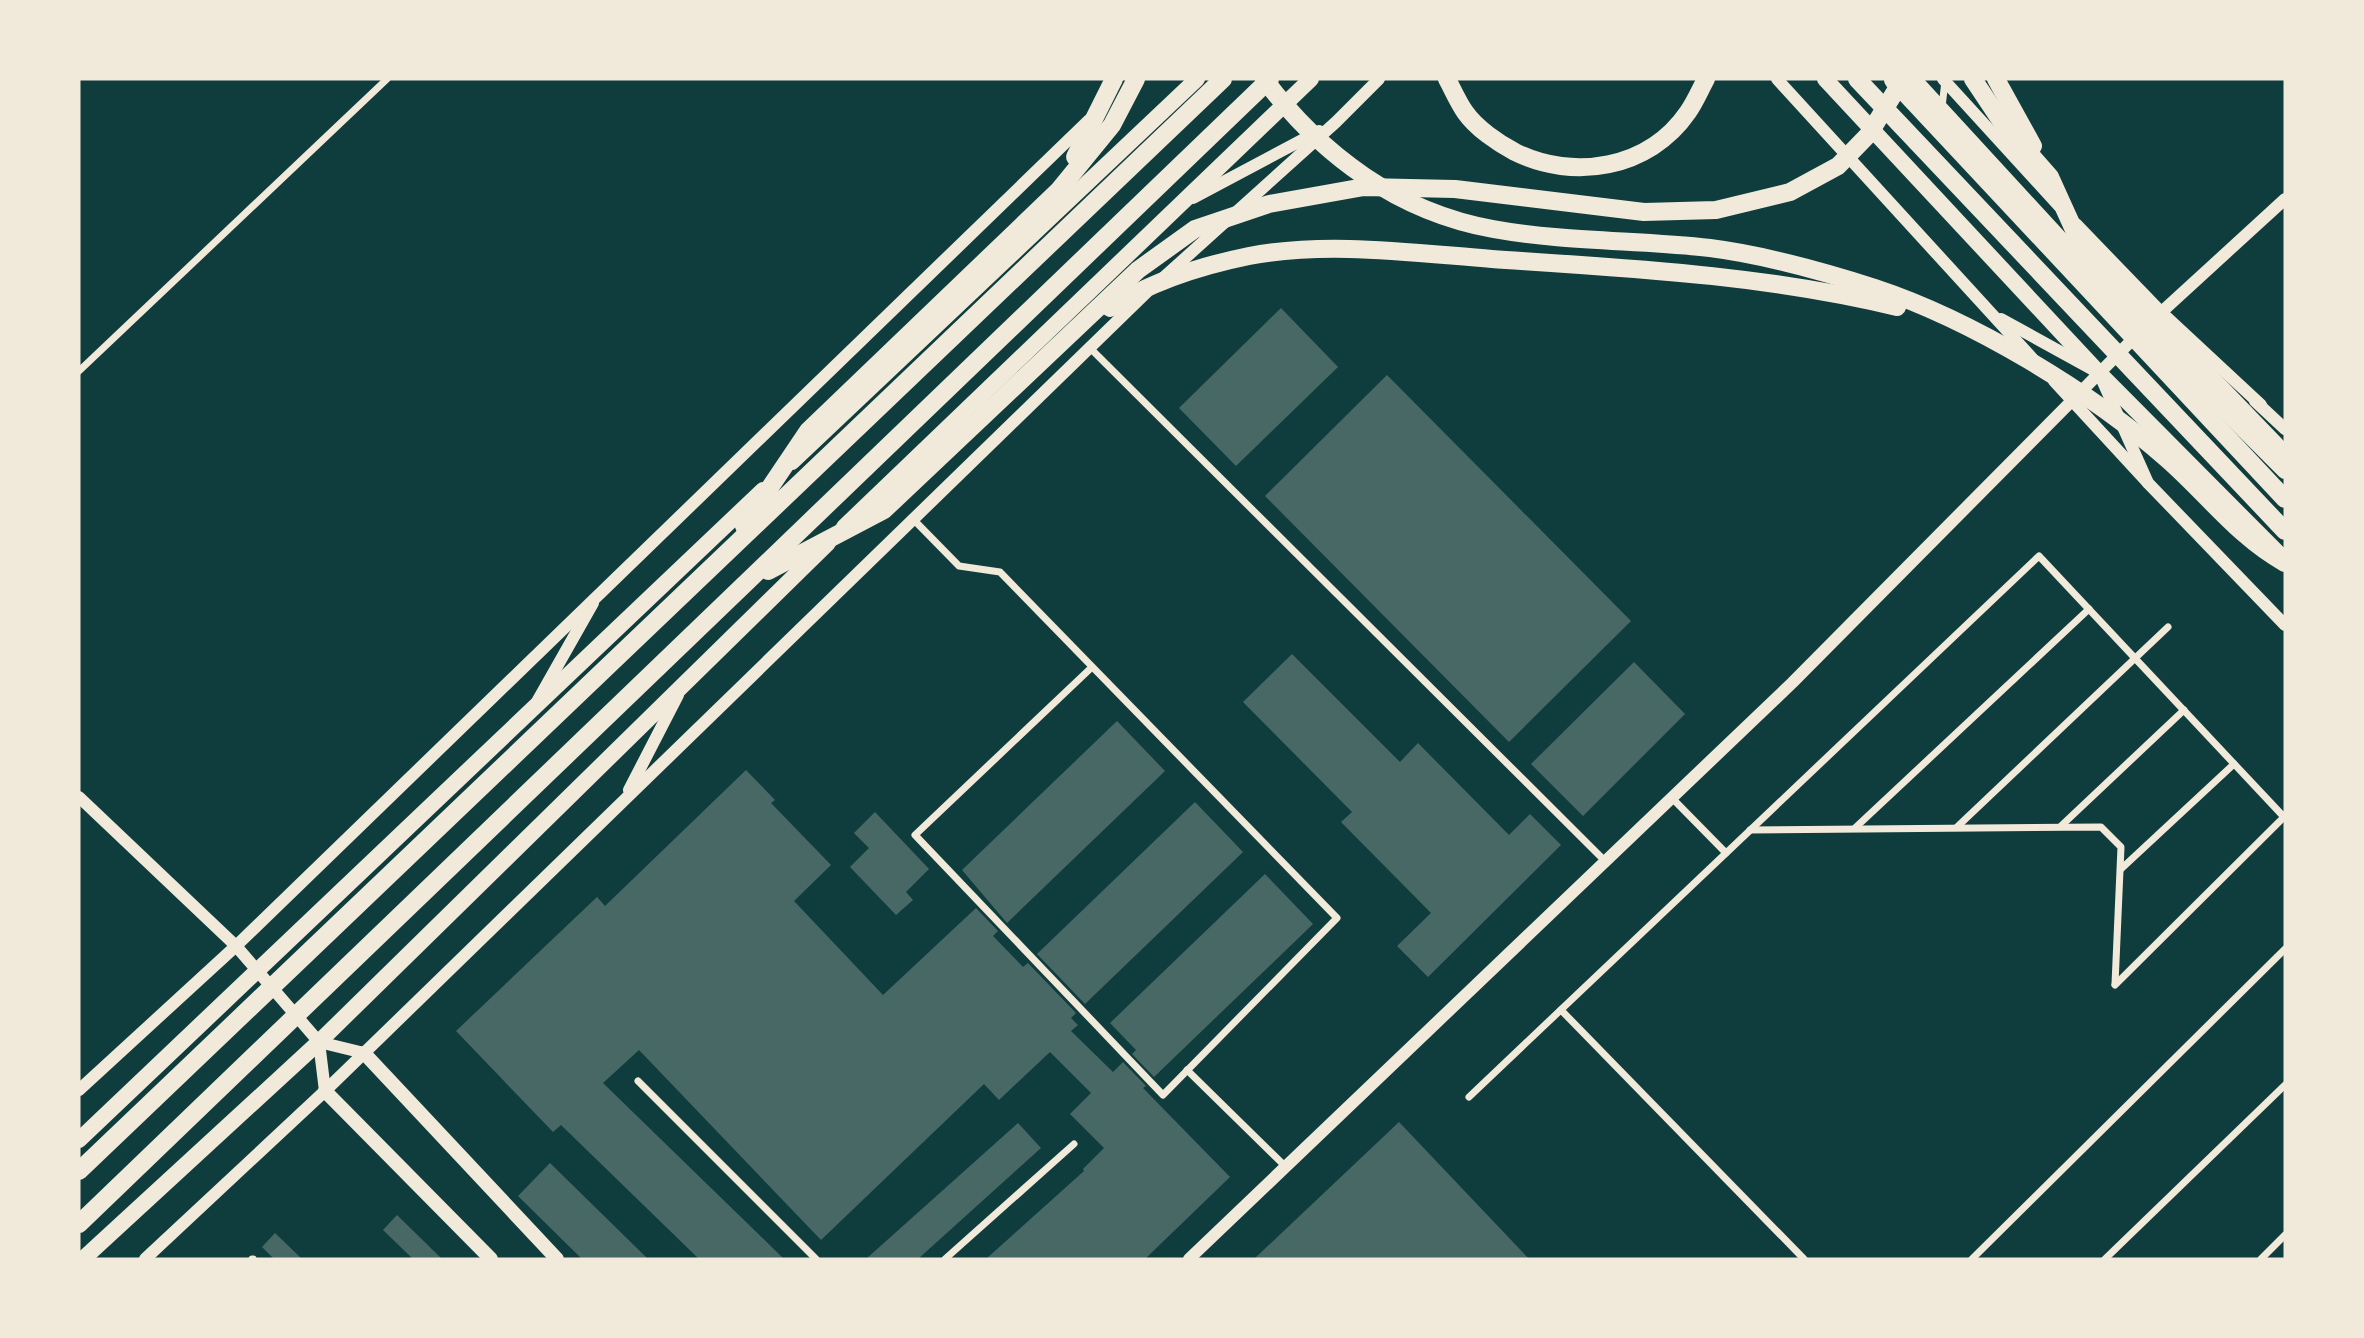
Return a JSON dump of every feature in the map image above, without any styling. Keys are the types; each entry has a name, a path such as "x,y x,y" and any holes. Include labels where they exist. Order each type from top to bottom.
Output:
{"highway":[{"path":"1059,190 1114,79"},
{"path":"725,555 808,431 1059,190 1112,125 1134,79"},
{"path":"79,1170 1223,79"},
{"path":"1264,79 1293,117 1333,156 1365,178 1418,206 1492,229 1712,248 1804,267 1878,289 1948,319 2026,360 2105,410 2168,459 2258,548 2285,562"},
{"path":"79,1224 1270,79"},
{"path":"1447,79 1465,113 1499,144 1539,164 1582,169 1622,162 1657,142 1687,113 1706,79"},
{"path":"1857,79 2285,531"},
{"path":"1891,79 2285,499"},
{"path":"749,580 884,510 1138,270 1195,229 1269,204 1364,187 1455,189 1644,212 1716,210 1790,192 1838,166 1869,134 1903,79"},
{"path":"1973,79 2001,121 2050,177"},
{"path":"1996,79 2050,177 2079,241 2285,455"},
{"path":"1072,332 1138,290 1199,268 1250,256 1300,250 1375,251 1646,271 1836,292 1948,319"},
{"path":"79,1230 136,1170"}],"main road":[{"path":"79,1140 1197,79"},
{"path":"83,1259 319,1042 686,678 1311,79"},
{"path":"1825,79 2099,373 2285,562"},
{"path":"1913,79 2143,329 2285,471"},
{"path":"364,1053 557,1259"},
{"path":"325,1091 491,1259"}],"street":[{"path":"79,371 387,79"},
{"path":"79,1090 236,946 600,591 1134,79"},
{"path":"145,1259 325,1091 1090,347 1336,122 1379,79"},
{"path":"1777,79 2071,401 2285,625"},
{"path":"1941,111 1944,80"},
{"path":"1944,80 2086,235 2161,312 2285,429"},
{"path":"1183,203 1336,122"},
{"path":"1189,1259 1792,683 2143,329 2285,199"},
{"path":"2086,235 2143,329 2261,405"},
{"path":"1992,314 2099,373 2148,483"},
{"path":"1090,347 1605,861"},
{"path":"912,519 959,566 1000,572 1337,918 1163,1095 915,835 1091,668"},
{"path":"1469,1097 1561,1010 1750,830 2039,556 2284,817 2115,985 2121,847 2101,827 1750,830"},
{"path":"533,708 600,591"},
{"path":"1855,829 2089,609"},
{"path":"1956,827 2168,627"},
{"path":"624,800 686,678"},
{"path":"2061,826 2184,710"},
{"path":"2121,869 2234,764"},
{"path":"79,797 259,970 319,1042 325,1091"},
{"path":"1672,798 1726,853"},
{"path":"1972,1259 2285,949"},
{"path":"1561,1010 1804,1259"},
{"path":"319,1042 364,1053"},
{"path":"1187,1070 1286,1167"},
{"path":"638,1081 816,1259"},
{"path":"2105,1259 2285,1085"},
{"path":"945,1259 1074,1144"},
{"path":"2261,1259 2285,1235"}],"building":[{"path":"1281,308 1338,367 1236,466 1179,408"},
{"path":"1387,375 1631,621 1509,742 1265,496"},
{"path":"1292,654 1400,762 1418,743 1509,835 1530,814 1561,845 1428,977 1397,946 1431,913 1341,822 1352,812 1243,702"},
{"path":"1634,662 1685,714 1583,816 1531,764"},
{"path":"1117,721 1165,771 1007,923 962,870"},
{"path":"746,770 775,800 771,803 831,865 794,901 883,995 976,908 998,931 993,936 1023,967 1028,963 1076,1013 1071,1018 1078,1025 1071,1031 1113,1072 1123,1062 1146,1086 1143,1088 1230,1177 1145,1259 986,1259 1084,1171 1104,1148 1070,1114 1091,1093 1050,1052 999,1100 984,1084 821,1240 639,1050 603,1083 784,1259 699,1259 561,1125 553,1132 456,1031 597,897 605,906"},
{"path":"1195,802 1243,852 1085,1004 1037,954"},
{"path":"875,812 929,869 906,892 913,900 896,915 850,867 869,848 854,833"},
{"path":"1265,874 1313,924 1154,1077 1132,1054 1136,1050 1110,1023"},
{"path":"1399,1122 1529,1259 1254,1259"},
{"path":"1018,1123 1041,1148 918,1259 866,1259"},
{"path":"550,1163 648,1259 582,1259 518,1196"},
{"path":"397,1215 442,1259 413,1259 383,1230"},
{"path":"275,1233 302,1259 274,1259 262,1247"}]}
